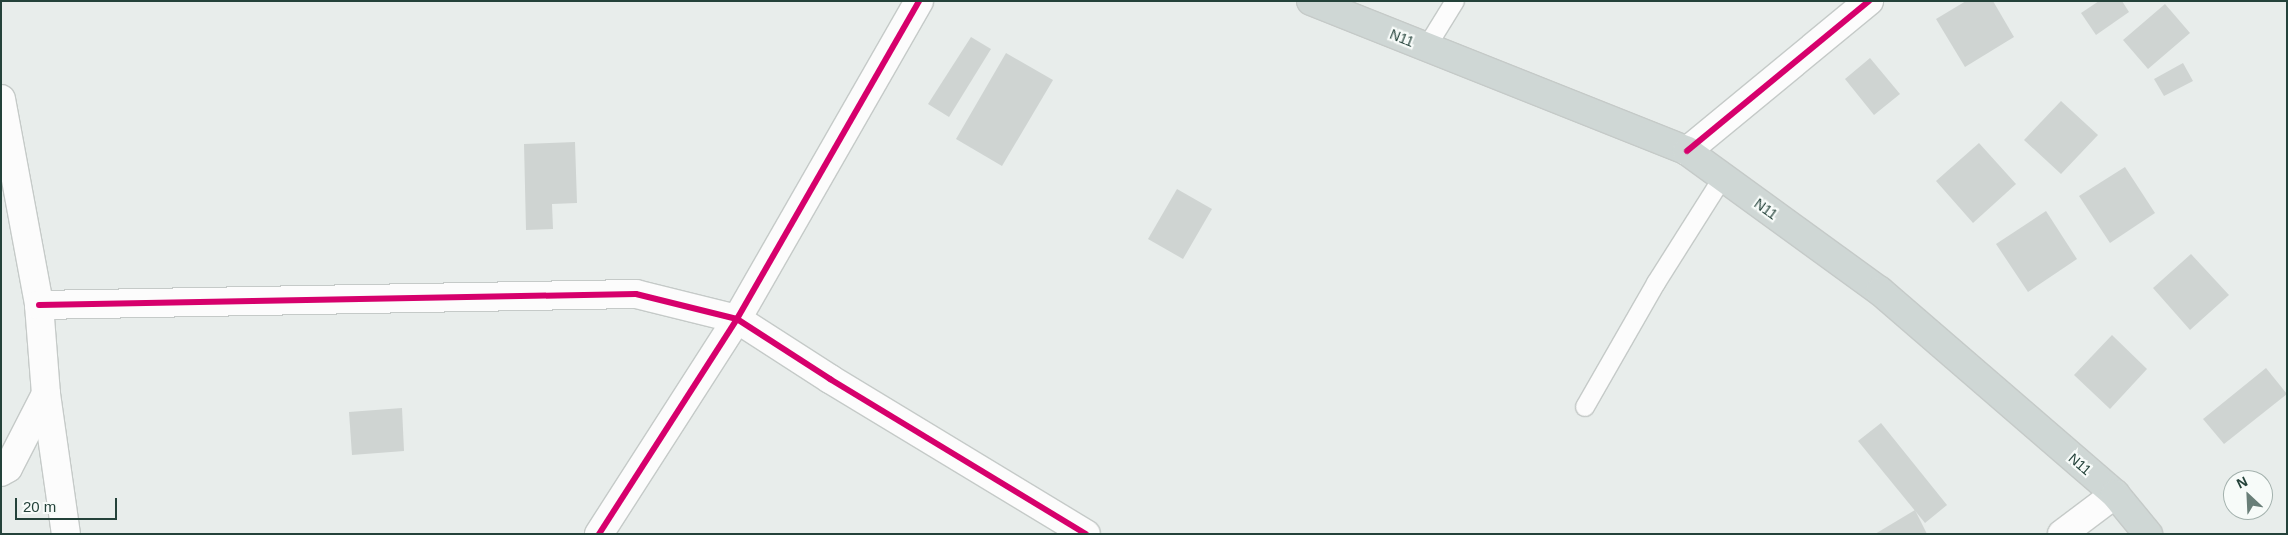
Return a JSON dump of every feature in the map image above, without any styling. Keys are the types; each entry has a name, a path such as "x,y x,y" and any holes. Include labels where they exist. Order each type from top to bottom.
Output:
{"main road":[{"name":"N11","path":"1311,1 1687,152 1880,292 2115,494 2148,534"}],"street":[{"path":"599,534 737,320 919,1"},
{"path":"1687,152 1869,1"},
{"path":"1,100 9,180 39,305 46,394 66,534"},
{"path":"39,305 636,294 737,320 830,379 1086,534"},
{"path":"1,472 8,468 46,394"},
{"path":"2062,534 2115,494"}],"lane":[{"path":"1426,48 1455,1"},
{"path":"1584,408 1656,283 1723,177"}],"building":[{"path":"1966,1 1993,1 2014,37 1965,67 1936,19"},
{"path":"2099,1 2122,1 2129,12 2096,35 2081,13"},
{"path":"2165,4 2190,33 2148,69 2123,40"},
{"path":"971,37 991,49 949,117 928,104"},
{"path":"1006,53 1053,80 1002,166 956,139"},
{"path":"1870,58 1900,94 1874,115 1845,79"},
{"path":"2183,63 2193,81 2164,96 2154,79"},
{"path":"2061,101 2098,135 2061,174 2024,140"},
{"path":"575,142 577,203 552,204 553,229 526,230 524,144"},
{"path":"1979,143 2016,184 1973,223 1936,181"},
{"path":"2125,167 2155,213 2110,243 2079,196"},
{"path":"1177,189 1212,209 1183,259 1148,239"},
{"path":"2046,211 2077,259 2028,292 1996,244"},
{"path":"2191,254 2229,295 2190,330 2153,288"},
{"path":"2112,335 2147,369 2110,409 2074,375"},
{"path":"2266,368 2287,394 2224,444 2203,419"},
{"path":"402,408 404,451 352,455 349,412"},
{"path":"1881,423 1947,505 1925,523 1858,441"},
{"path":"1915,510 1927,534 1875,534"}],"cycle path":[{"path":"599,534 737,319 919,1"},
{"path":"1687,151 1869,1"},
{"path":"39,305 636,294 737,319 830,379 1086,534"}]}
